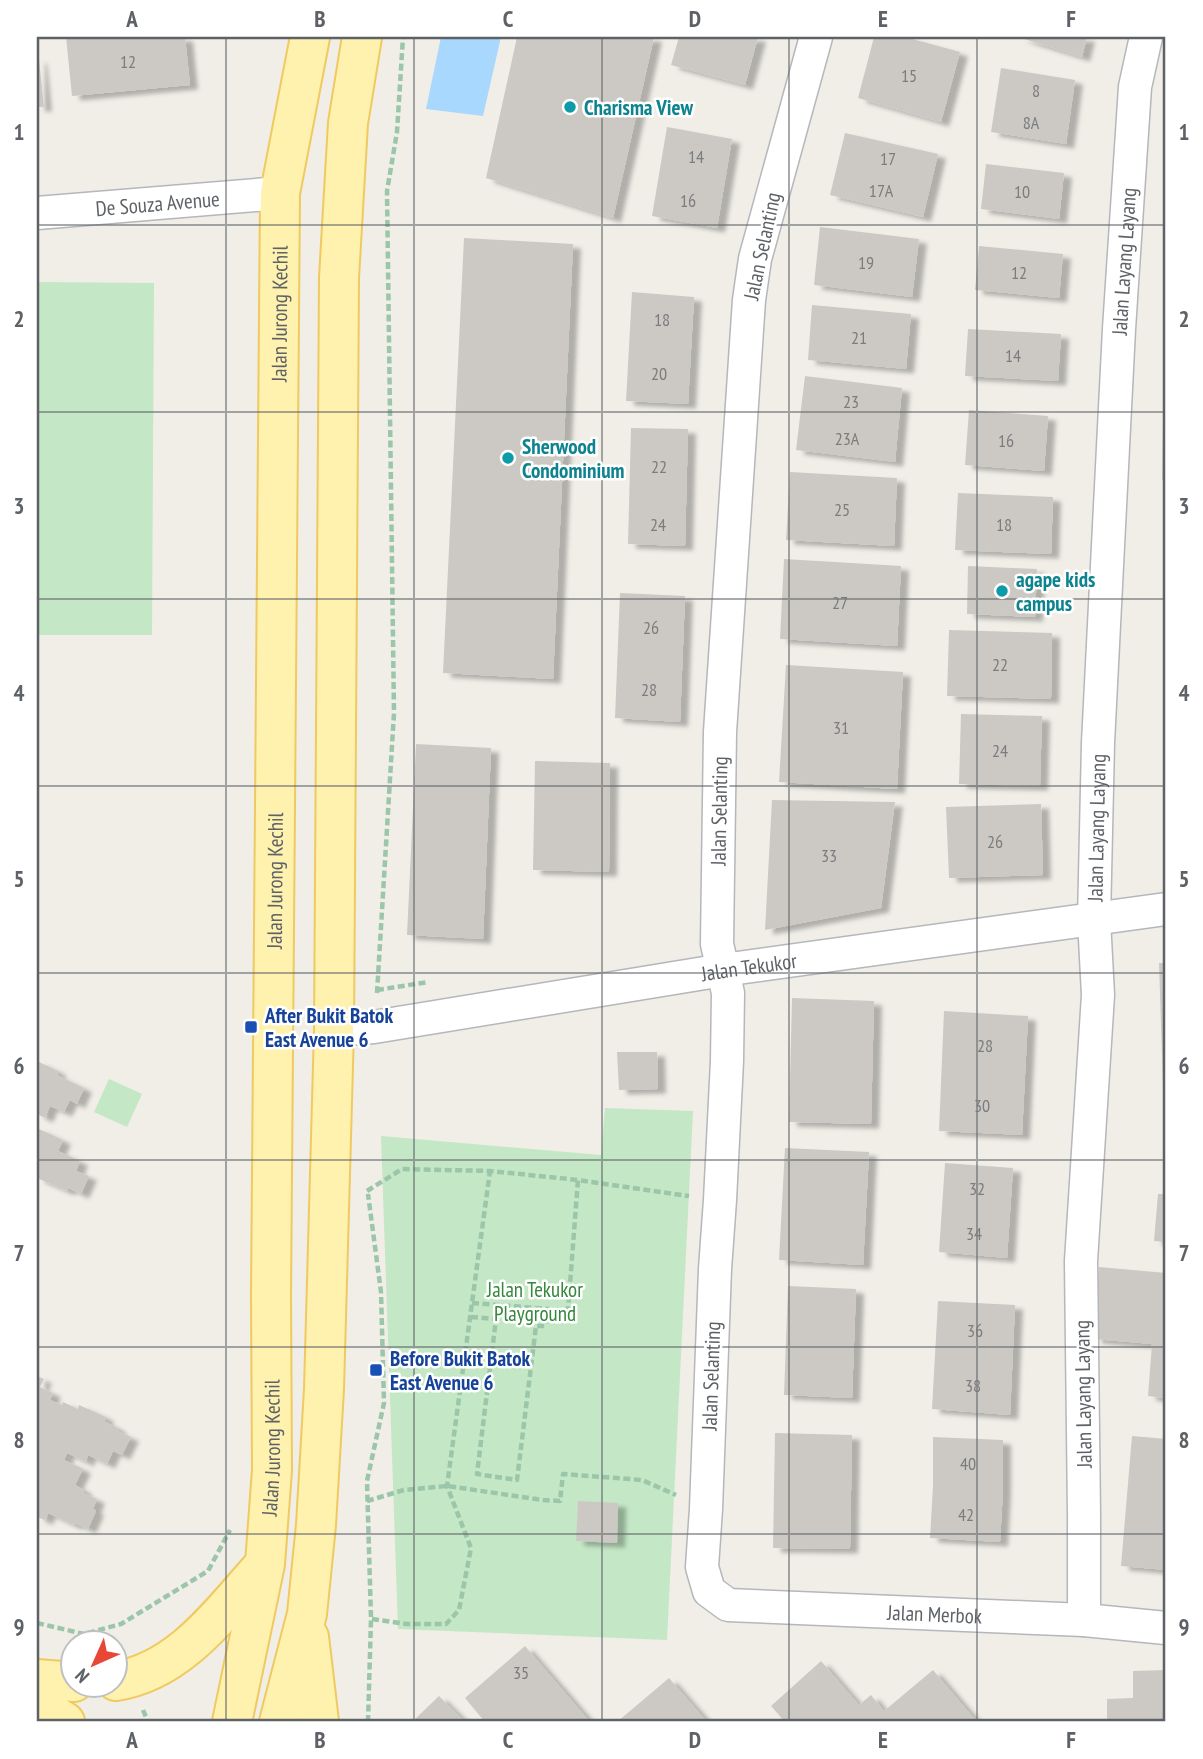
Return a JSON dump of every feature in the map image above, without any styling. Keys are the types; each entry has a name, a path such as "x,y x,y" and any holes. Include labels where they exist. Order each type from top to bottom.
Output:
{"main road":[{"name":"Jalan Jurong Kechil","path":"232,1722 265,1564 272,1470 280,194 310,37"},
{"path":"279,1722 307,1614 316,1525 324,1389 334,1030 339,278 348,123 362,37"},
{"path":"130,1679 169,1661 196,1640 265,1564"},
{"path":"307,1614 319,1722"},
{"path":"37,1679 60,1681"},
{"path":"37,1704 65,1722"}],"street":[{"name":"Jalan Selanting","path":"709,1591 702,1567 728,993 717,944 720,732 749,300 755,258 816,37"},
{"name":"Jalan Layang Layang","path":"1084,1620 1081,1261 1098,995 1094,920 1098,743 1119,329 1135,87 1146,37"},
{"name":"De Souza Avenue","path":"37,212 280,194"},
{"name":"Jalan Tekukor","path":"334,1030 374,1027 723,970 1166,909"},
{"name":"Jalan Merbok","path":"709,1591 728,1605 1084,1620 1166,1628"}],"path":[{"path":"374,1027 394,713 387,191 397,132 403,37"},
{"path":"367,1191 402,1169 490,1171 720,1200"},
{"path":"371,1619 407,1624 446,1624 459,1610 471,1548 447,1486 490,1171"},
{"path":"368,1178 367,1191 381,1292 384,1403 367,1481 371,1619 368,1722"},
{"path":"472,1303 568,1310 578,1180"},
{"path":"471,1317 496,1319 477,1474 517,1480 536,1325 545,1326 548,1309"},
{"path":"367,1501 404,1490 447,1486 560,1500 563,1474 642,1480 706,1509"},
{"path":"37,1623 84,1634 121,1624 208,1571 232,1525"}],"green space":[{"path":"37,282 154,283 152,635 37,635"},
{"path":"109,1079 142,1094 127,1127 94,1112"},
{"name":"Jalan Tekukor Playground","path":"605,1108 693,1111 667,1640 398,1629 381,1136 601,1155"}],"water":[{"path":"441,37 501,37 483,116 426,109"}],"building":[{"path":"66,37 185,37 190,85 72,96"},
{"name":"Charisma View","path":"517,37 654,37 613,218 486,178"},
{"path":"679,37 758,37 745,85 671,65"},
{"path":"874,37 905,37 960,52 941,122 858,98"},
{"path":"1018,37 1087,37 1082,57"},
{"path":"39,59 44,107 37,107"},
{"path":"1001,68 1075,80 1066,144 991,132"},
{"path":"667,127 732,139 717,228 652,216"},
{"path":"845,133 938,154 923,217 830,195"},
{"path":"986,164 1064,173 1059,219 981,209"},
{"path":"820,227 919,239 912,297 814,285"},
{"name":"Sherwood Condominium","path":"464,238 573,244 553,679 443,673"},
{"path":"979,246 1063,254 1059,298 975,290"},
{"path":"632,292 694,297 688,404 626,401"},
{"path":"812,305 911,314 906,369 808,360"},
{"path":"968,329 1061,334 1058,381 965,376"},
{"path":"805,376 902,388 895,462 796,450"},
{"path":"969,410 1048,416 1044,471 965,465"},
{"path":"1163,421 1166,421 1166,480 1162,480"},
{"path":"631,428 688,429 685,546 628,544"},
{"path":"790,472 897,478 894,546 786,540"},
{"path":"958,493 1053,497 1051,554 955,550"},
{"path":"784,559 901,566 897,646 780,639"},
{"name":"agape kids campus","path":"968,566 1037,569 1035,617 967,614"},
{"path":"620,593 685,596 680,722 615,718"},
{"path":"949,630 1052,633 1051,699 947,696"},
{"path":"786,665 903,672 897,789 779,782"},
{"path":"961,714 1042,716 1040,786 959,784"},
{"path":"416,744 491,748 483,939 407,935"},
{"path":"535,761 610,763 609,872 533,870"},
{"path":"772,800 895,802 881,908 765,930"},
{"path":"1041,804 1043,875 949,878 946,807"},
{"path":"1159,963 1166,963 1166,1087 1163,1087"},
{"path":"792,998 874,1001 871,1124 789,1122"},
{"path":"944,1011 1028,1016 1022,1135 939,1131"},
{"path":"617,1052 657,1052 658,1089 619,1090"},
{"path":"37,1061 58,1071 57,1075 84,1088 77,1104 70,1100 64,1112 50,1106 45,1118 37,1114"},
{"path":"37,1128 63,1140 58,1151 80,1161 76,1171 89,1176 81,1194 37,1178"},
{"path":"785,1148 869,1152 863,1265 779,1260"},
{"path":"945,1163 1013,1168 1007,1258 939,1252"},
{"path":"1158,1194 1166,1194 1166,1242 1154,1241"},
{"path":"1099,1267 1166,1273 1166,1398 1148,1396 1152,1344 1094,1339"},
{"path":"788,1286 856,1289 852,1398 784,1395"},
{"path":"938,1301 1015,1305 1010,1415 932,1409"},
{"path":"37,1376 44,1379 40,1387 53,1393 50,1400 78,1409 79,1405 106,1417 104,1421 131,1437 122,1455 113,1451 107,1464 88,1455 86,1462 67,1453 64,1460 83,1469 75,1485 84,1490 83,1493 97,1499 93,1509 96,1511 88,1529 48,1513 45,1520 37,1517"},
{"path":"775,1433 852,1435 850,1549 773,1548"},
{"path":"1132,1436 1166,1439 1166,1570 1121,1566"},
{"path":"933,1437 1003,1440 1000,1542 930,1538"},
{"path":"578,1501 618,1503 617,1543 576,1541"},
{"path":"525,1646 590,1722 485,1722 465,1698"},
{"path":"821,1661 859,1705 871,1695 884,1711 933,1670 977,1722 785,1722 771,1706"},
{"path":"1166,1670 1166,1722 1107,1722 1107,1699 1133,1698 1133,1671"},
{"path":"669,1678 707,1722 617,1722"},
{"path":"439,1696 465,1722 412,1722"}],"place":[{"name":"Charisma View","path":"570,107"},
{"name":"Sherwood Condominium","path":"508,458"},
{"name":"agape kids campus","path":"1002,591"},
{"name":"After Bukit Batok East Avenue 6","path":"251,1027"},
{"name":"Before Bukit Batok East Avenue 6","path":"376,1370"}]}
